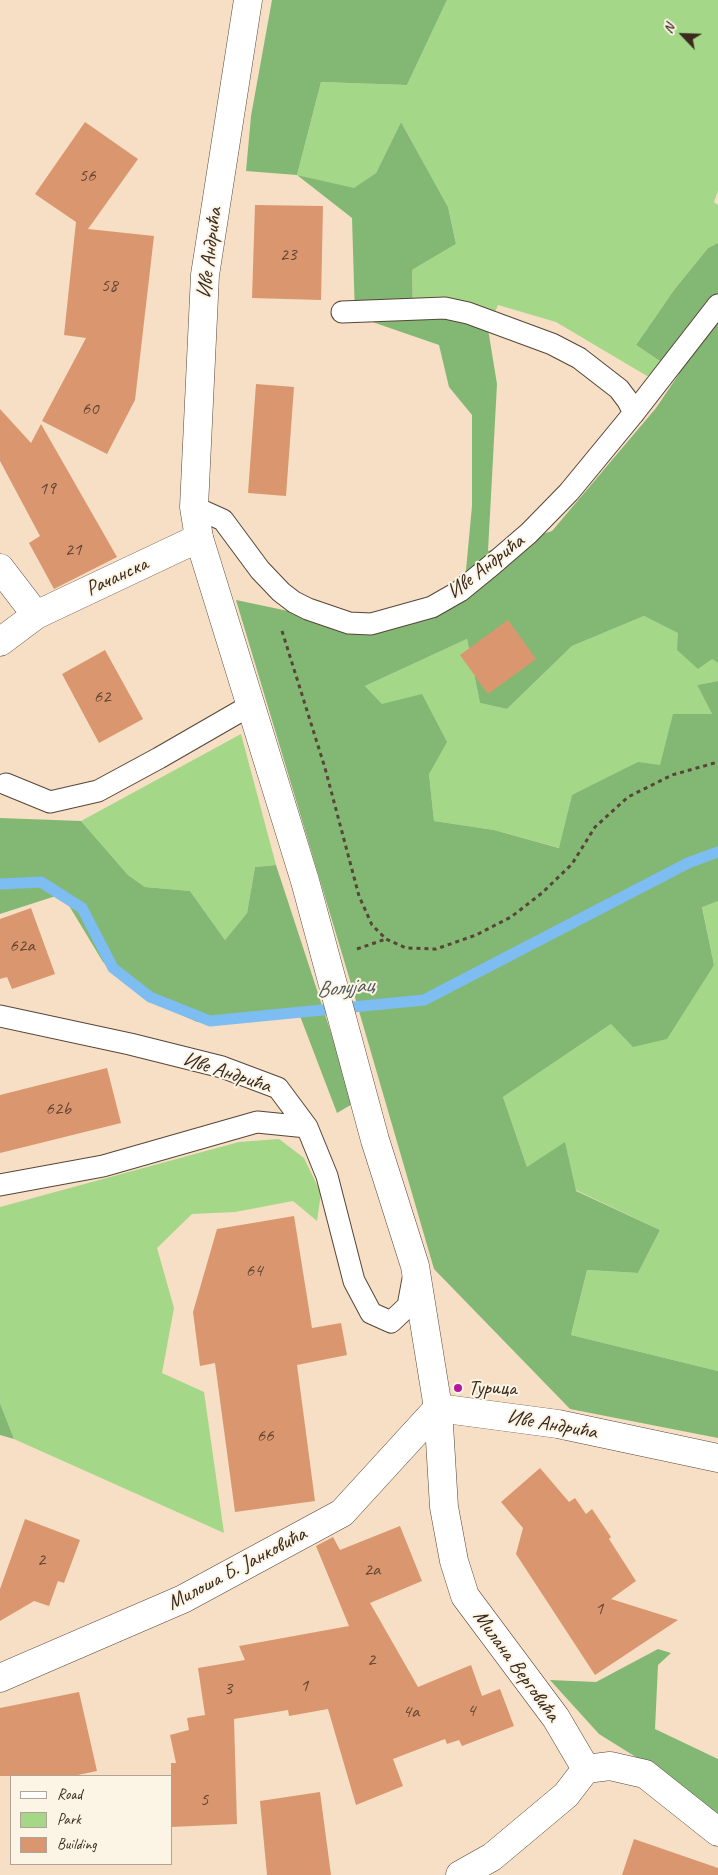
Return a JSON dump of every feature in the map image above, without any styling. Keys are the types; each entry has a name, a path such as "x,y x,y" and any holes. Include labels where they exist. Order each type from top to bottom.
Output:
{"street":[{"name":"Иве Андрића","path":"248,0 205,275 194,507 199,538 305,881 375,1140 415,1266 438,1408 558,1424 718,1458"},
{"name":"Рачанска","path":"0,642 36,615 199,538"},
{"path":"0,568 36,615"},
{"name":"Милоша Б. Јанковића","path":"0,1678 183,1599 342,1513 438,1408"},
{"name":"Милана Верговића","path":"438,1408 444,1507 454,1561 465,1596 556,1718 586,1769"},
{"path":"460,1875 492,1857 566,1795 586,1769 610,1766 645,1774 718,1832"}],"lane":[{"name":"Иве Андрића","path":"194,507 223,520 260,570 281,592 294,602 308,609 349,623 371,624 432,607 460,591 529,533 569,492 634,413 718,305"},
{"path":"342,312 445,308 468,313 552,344 579,358 619,389 634,413"},
{"path":"6,784 50,802 98,791 160,758 251,705"},
{"name":"Иве Андрића","path":"0,1016 130,1044 222,1067 278,1088 307,1127 327,1176 354,1281 371,1313 391,1322 408,1306 415,1266"},
{"path":"0,1185 103,1166 257,1122 307,1127"}],"path":[{"path":"281,592 278,616 325,768 359,896 372,925 386,939 406,948 436,949 476,934 511,917 542,893 572,864 595,827 628,798 672,776 718,762"}],"green space":[{"path":"272,0 447,0 407,85 321,82 297,175 246,171 251,116"},
{"path":"447,0 718,0 718,191 714,202 718,205 718,243 708,248 674,290 636,345 679,374 647,376 556,322 498,305 488,329 413,313 412,270 456,244 448,207 401,122 376,173 354,189 297,175 321,82 407,85"},
{"path":"401,122 448,207 456,244 412,270 413,313 462,315 488,329 497,384 488,551 552,531 656,408 679,374 636,345 674,290 708,248 718,243 718,663 712,659 698,669 677,650 678,633 644,616 572,646 507,709 480,703 467,639 365,686 382,704 422,694 447,742 429,774 434,821 494,830 559,848 572,795 638,762 660,765 673,714 712,714 697,685 718,681 718,901 702,907 714,965 667,1039 633,1047 611,1024 503,1097 527,1167 565,1142 576,1191 660,1230 638,1273 587,1270 571,1335 718,1371 718,1438 570,1409 434,1269 236,600 383,631 463,602 472,506 472,415 449,387 439,345 355,316 352,218 297,175 354,188 376,173"},
{"path":"644,616 679,633 718,663 718,681 697,685 712,714 660,765 572,795 560,848 494,830 434,821 429,774 382,704 365,686 467,639 480,703 507,709 572,646"},
{"path":"241,734 276,865 255,867 247,913 225,940 190,891 145,887 128,875 81,821"},
{"path":"0,818 81,821 128,875 145,887 190,891 225,940 247,913 255,867 276,865 354,1103 337,1113 300,1016 197,1022 143,997 103,962 62,894 0,914"},
{"path":"718,901 718,1371 571,1335 587,1270 638,1273 660,1230 527,1167 503,1097 611,1024 714,965 702,906"},
{"path":"279,1139 304,1158 321,1193 317,1221 293,1201 235,1212 192,1214 157,1248 174,1308 162,1373 204,1392 224,1533 14,1439 0,1403 0,1207 239,1142"},
{"path":"0,1403 14,1439 0,1435"},
{"path":"658,1649 671,1653 658,1665 655,1729 718,1759 718,1815 663,1774 599,1734 550,1680 596,1682"}],"building":[{"path":"85,122 138,159 88,229 154,236 135,400 107,454 42,421 86,338 64,335 76,222 35,194"},
{"path":"255,205 323,206 321,300 252,298"},
{"path":"256,384 294,387 286,496 248,493"},
{"path":"0,409 31,443 41,424 117,557 54,589 29,543 40,536 0,461"},
{"path":"508,620 536,659 488,694 460,655"},
{"path":"105,650 143,719 99,743 62,674"},
{"path":"31,908 55,974 12,989 7,977 0,979 0,919"},
{"path":"107,1068 121,1123 0,1153 0,1095"},
{"path":"294,1216 312,1328 341,1323 347,1355 297,1365 315,1501 235,1512 215,1363 200,1366 193,1312 217,1229"},
{"path":"540,1468 569,1502 575,1498 586,1514 592,1509 611,1537 609,1539 636,1581 611,1599 678,1620 595,1675 516,1554 523,1528 501,1502"},
{"path":"25,1519 80,1540 64,1583 58,1581 49,1606 34,1601 0,1621 0,1589"},
{"path":"400,1526 422,1581 370,1603 418,1687 471,1665 482,1696 500,1689 514,1726 462,1746 459,1740 447,1744 445,1739 393,1759 403,1786 356,1805 328,1709 289,1716 288,1710 234,1719 237,1824 172,1827 171,1763 176,1763 170,1735 189,1730 187,1718 205,1715 198,1668 245,1660 239,1646 349,1626 316,1546 333,1537 340,1550"},
{"path":"79,1692 97,1771 78,1775 0,1776 0,1708"},
{"path":"320,1792 331,1875 267,1875 260,1801"},
{"path":"634,1839 718,1868 718,1875 622,1875"}],"waterway":[{"name":"Волујац","path":"0,884 41,882 82,908 113,968 150,997 210,1021 424,1000 688,863 718,852"}],"place":[{"name":"Турица","path":"458,1388"}]}
